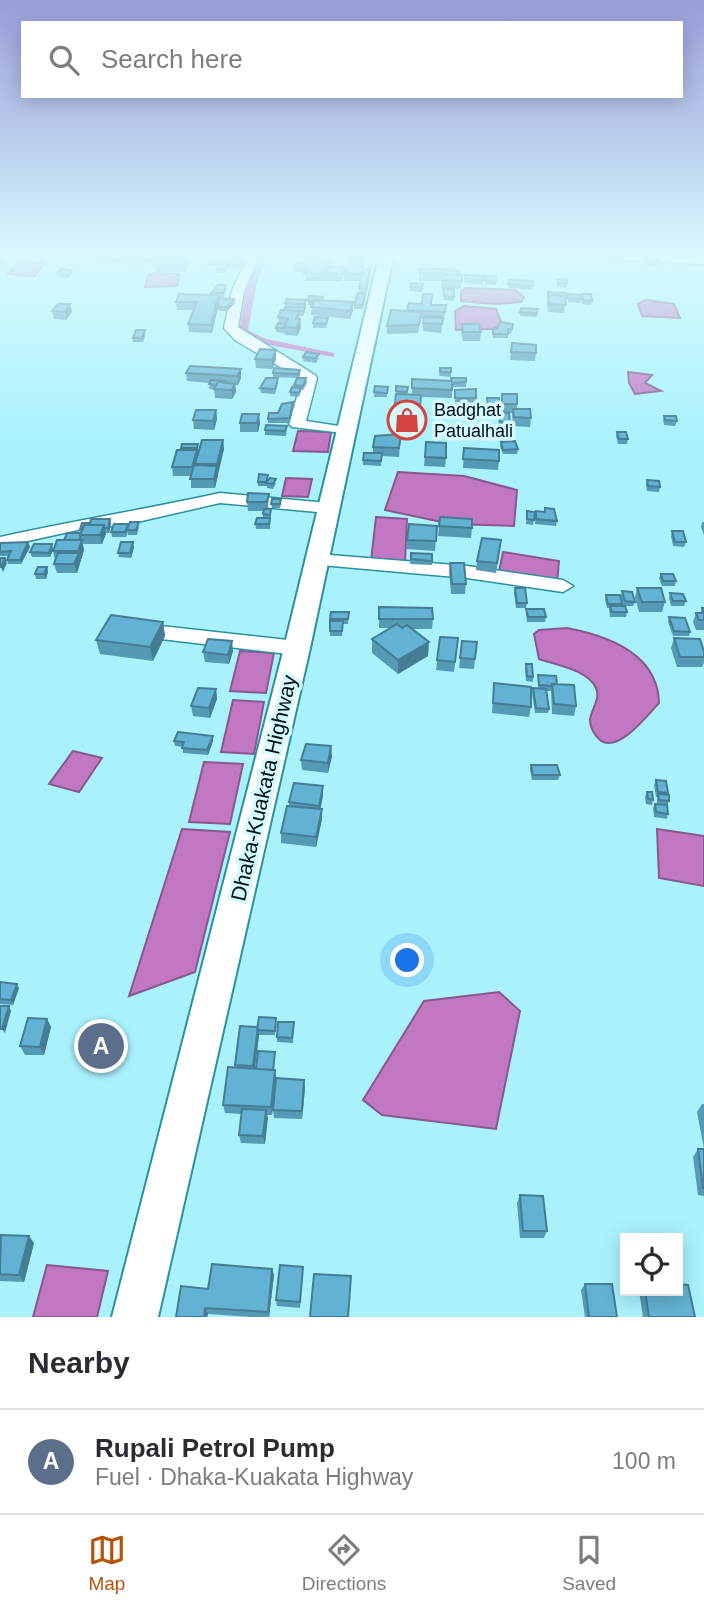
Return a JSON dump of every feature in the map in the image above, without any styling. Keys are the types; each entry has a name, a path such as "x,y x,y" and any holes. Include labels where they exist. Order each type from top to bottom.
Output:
{"main road":[{"name":"Dhaka-Kuakata Highway","path":"135,1317 297,648 373,318"}],"street":[{"path":"233,318 231,328 240,337 310,378 297,424 346,431"},
{"path":"0,542 87,523 124,520 220,498 328,508"},
{"path":"317,560 467,572 563,586"},
{"path":"143,631 297,648"}],"shaded area":[{"path":"455,318 500,318 502,324 492,329 456,330"},
{"path":"628,372 652,375 645,383 661,391 635,394 629,383"},
{"path":"298,431 331,432 328,452 293,451"},
{"path":"398,472 464,476 517,490 514,526 451,524 385,510"},
{"path":"286,478 312,479 308,497 282,496"},
{"path":"376,517 407,519 405,562 371,561"},
{"path":"503,552 559,561 557,583 499,572"},
{"path":"567,628 614,642 641,660 650,672 659,703 623,738 606,743 594,733 590,720 597,692 592,682 579,672 539,659 534,634 539,630"},
{"path":"240,651 274,653 266,693 230,691"},
{"path":"233,700 264,702 254,754 221,752"},
{"path":"73,751 102,758 79,792 49,784"},
{"path":"204,762 243,764 230,824 189,822"},
{"path":"182,829 230,832 195,972 129,996"},
{"path":"657,829 704,836 704,886 659,878"},
{"path":"499,992 520,1011 496,1129 382,1115 363,1100 424,1001"},
{"path":"47,1265 108,1271 97,1317 33,1317"}],"building":[{"path":"190,318 213,318 211,325 188,324"},
{"path":"288,318 300,319 297,328 284,327"},
{"path":"315,318 328,318 326,324 313,323"},
{"path":"389,318 420,318 419,325 387,326"},
{"path":"424,318 443,318 442,324 423,323"},
{"path":"500,322 513,324 512,329 508,329 508,334 493,334 493,329 497,329"},
{"path":"278,323 286,324 284,328 276,328"},
{"path":"462,324 479,324 481,332 463,332"},
{"path":"136,330 145,330 142,338 133,338"},
{"path":"512,343 536,345 536,353 511,352"},
{"path":"260,349 276,350 272,360 255,359"},
{"path":"306,352 319,354 316,358 303,357"},
{"path":"190,366 241,369 237,376 186,373"},
{"path":"274,368 300,370 299,374 273,373"},
{"path":"440,368 451,368 451,372 440,372"},
{"path":"266,378 278,378 275,389 260,388"},
{"path":"297,378 306,378 303,386 294,385"},
{"path":"451,378 466,378 466,382 452,383"},
{"path":"412,379 452,381 452,390 412,388"},
{"path":"211,380 226,381 216,385 209,384"},
{"path":"218,382 235,384 232,390 214,389"},
{"path":"375,386 388,387 387,393 374,392"},
{"path":"396,386 408,387 407,392 396,391"},
{"path":"292,387 301,388 299,393 290,392"},
{"path":"476,389 476,398 455,398 455,390"},
{"path":"396,394 421,395 419,421 393,420"},
{"path":"502,394 517,394 517,404 502,404"},
{"path":"487,398 499,398 499,406 488,405"},
{"path":"293,402 290,418 268,419 269,413 278,413 282,404"},
{"path":"513,409 530,409 531,418 514,417"},
{"path":"196,410 216,410 213,421 193,420"},
{"path":"499,412 509,413 510,422 500,422"},
{"path":"242,414 259,414 257,423 240,423"},
{"path":"664,416 676,416 677,421 665,420"},
{"path":"266,425 287,426 285,431 265,430"},
{"path":"617,432 626,432 628,439 619,439"},
{"path":"401,434 399,448 373,447 375,436"},
{"path":"202,440 223,440 217,464 195,464"},
{"path":"515,441 518,449 503,450 501,442"},
{"path":"426,442 446,443 446,458 425,457"},
{"path":"182,444 198,444 197,448 181,448"},
{"path":"464,448 499,450 499,461 463,459"},
{"path":"177,450 197,450 192,467 172,467"},
{"path":"364,453 382,453 381,461 363,460"},
{"path":"194,465 217,466 214,479 190,479"},
{"path":"259,474 268,475 266,482 258,482"},
{"path":"270,478 276,479 273,484 266,483"},
{"path":"647,480 659,481 660,487 648,486"},
{"path":"248,493 269,494 267,502 247,502"},
{"path":"272,499 281,499 280,504 271,504"},
{"path":"545,508 554,509 557,521 536,519 536,511 545,512"},
{"path":"264,509 271,509 270,515 263,514"},
{"path":"527,511 535,512 534,520 527,519"},
{"path":"440,517 472,519 472,528 439,526"},
{"path":"257,518 270,518 269,524 255,524"},
{"path":"91,519 110,519 108,528 104,528 104,525 84,525 83,529 80,529 82,523 90,523"},
{"path":"130,522 139,522 136,530 127,530"},
{"path":"114,524 128,524 125,532 111,532"},
{"path":"409,524 437,526 436,541 407,540"},
{"path":"84,525 104,525 100,535 80,535"},
{"path":"672,531 683,531 686,542 675,542"},
{"path":"67,533 81,533 80,540 64,540"},
{"path":"482,538 501,540 497,563 477,561"},
{"path":"57,540 82,540 78,551 53,551"},
{"path":"28,542 20,560 7,560 11,551 0,552 0,543"},
{"path":"121,542 133,542 130,553 118,553"},
{"path":"34,544 52,544 49,553 30,552"},
{"path":"58,553 79,553 74,564 54,564"},
{"path":"411,553 432,554 432,561 411,559"},
{"path":"450,563 464,563 466,584 452,584"},
{"path":"38,567 47,567 44,574 35,574"},
{"path":"661,574 673,574 676,581 663,581"},
{"path":"515,588 525,588 527,603 517,603"},
{"path":"637,588 661,588 665,602 642,602"},
{"path":"622,591 632,592 635,602 625,601"},
{"path":"670,593 683,594 686,601 673,601"},
{"path":"606,595 620,595 622,604 608,604"},
{"path":"610,606 625,606 627,612 612,612"},
{"path":"379,607 432,608 433,619 379,619"},
{"path":"526,609 544,609 546,617 528,617"},
{"path":"331,612 349,612 348,619 330,619"},
{"path":"696,613 704,613 704,620 699,620"},
{"path":"111,615 163,622 150,647 96,640"},
{"path":"669,617 685,618 690,632 674,631"},
{"path":"330,621 343,621 342,631 330,631"},
{"path":"397,624 402,628 407,625 429,642 398,660 372,639"},
{"path":"440,637 458,638 455,662 437,660"},
{"path":"674,638 700,639 704,657 680,657"},
{"path":"208,639 232,641 228,655 203,652"},
{"path":"462,641 477,642 475,659 460,658"},
{"path":"526,664 532,664 533,677 527,676"},
{"path":"538,675 556,676 557,684 539,685"},
{"path":"494,683 531,687 531,707 493,703"},
{"path":"552,684 574,685 576,706 554,704"},
{"path":"198,688 216,689 209,708 191,706"},
{"path":"533,688 546,689 549,709 536,708"},
{"path":"178,732 213,736 207,750 182,748 184,742 174,741"},
{"path":"306,744 331,746 328,763 301,760"},
{"path":"531,765 557,765 560,775 533,775"},
{"path":"656,780 666,781 668,793 658,792"},
{"path":"294,783 323,786 319,806 289,802"},
{"path":"647,792 652,792 653,800 648,799"},
{"path":"658,794 669,795 669,801 659,800"},
{"path":"655,804 667,805 668,814 656,812"},
{"path":"287,806 322,809 316,837 281,833"},
{"path":"0,982 17,984 11,1000 0,999"},
{"path":"0,1006 9,1006 2,1029 0,1029"},
{"path":"259,1017 276,1018 275,1031 258,1030 258,1027 257,1030"},
{"path":"28,1018 47,1019 40,1047 20,1046"},
{"path":"278,1022 294,1022 292,1038 277,1037"},
{"path":"240,1026 258,1027 253,1066 235,1065"},
{"path":"92,1029 106,1029 101,1052 88,1052"},
{"path":"258,1051 275,1052 273,1070 256,1069"},
{"path":"228,1067 275,1070 271,1107 223,1105"},
{"path":"276,1078 304,1080 302,1111 273,1110"},
{"path":"242,1109 266,1110 263,1136 239,1135"},
{"path":"698,1149 704,1149 704,1188 703,1188"},
{"path":"520,1195 543,1196 547,1231 523,1231"},
{"path":"1,1235 29,1236 19,1275 0,1274"},
{"path":"212,1264 272,1269 268,1312 205,1308 204,1317 176,1317 181,1286 208,1289"},
{"path":"280,1265 303,1267 300,1302 276,1300"},
{"path":"314,1274 351,1276 348,1317 310,1317"},
{"path":"585,1284 612,1284 617,1317 589,1317"},
{"path":"683,1284 688,1285 695,1317 649,1317 646,1296 683,1296"}],"waterway":[{"path":"245,318 243,331 263,341 330,355"}],"place":[{"name":"Badghat Patualhali","path":"407,420"},
{"name":"Rupali Petrol Pump","path":"101,1046"}]}
